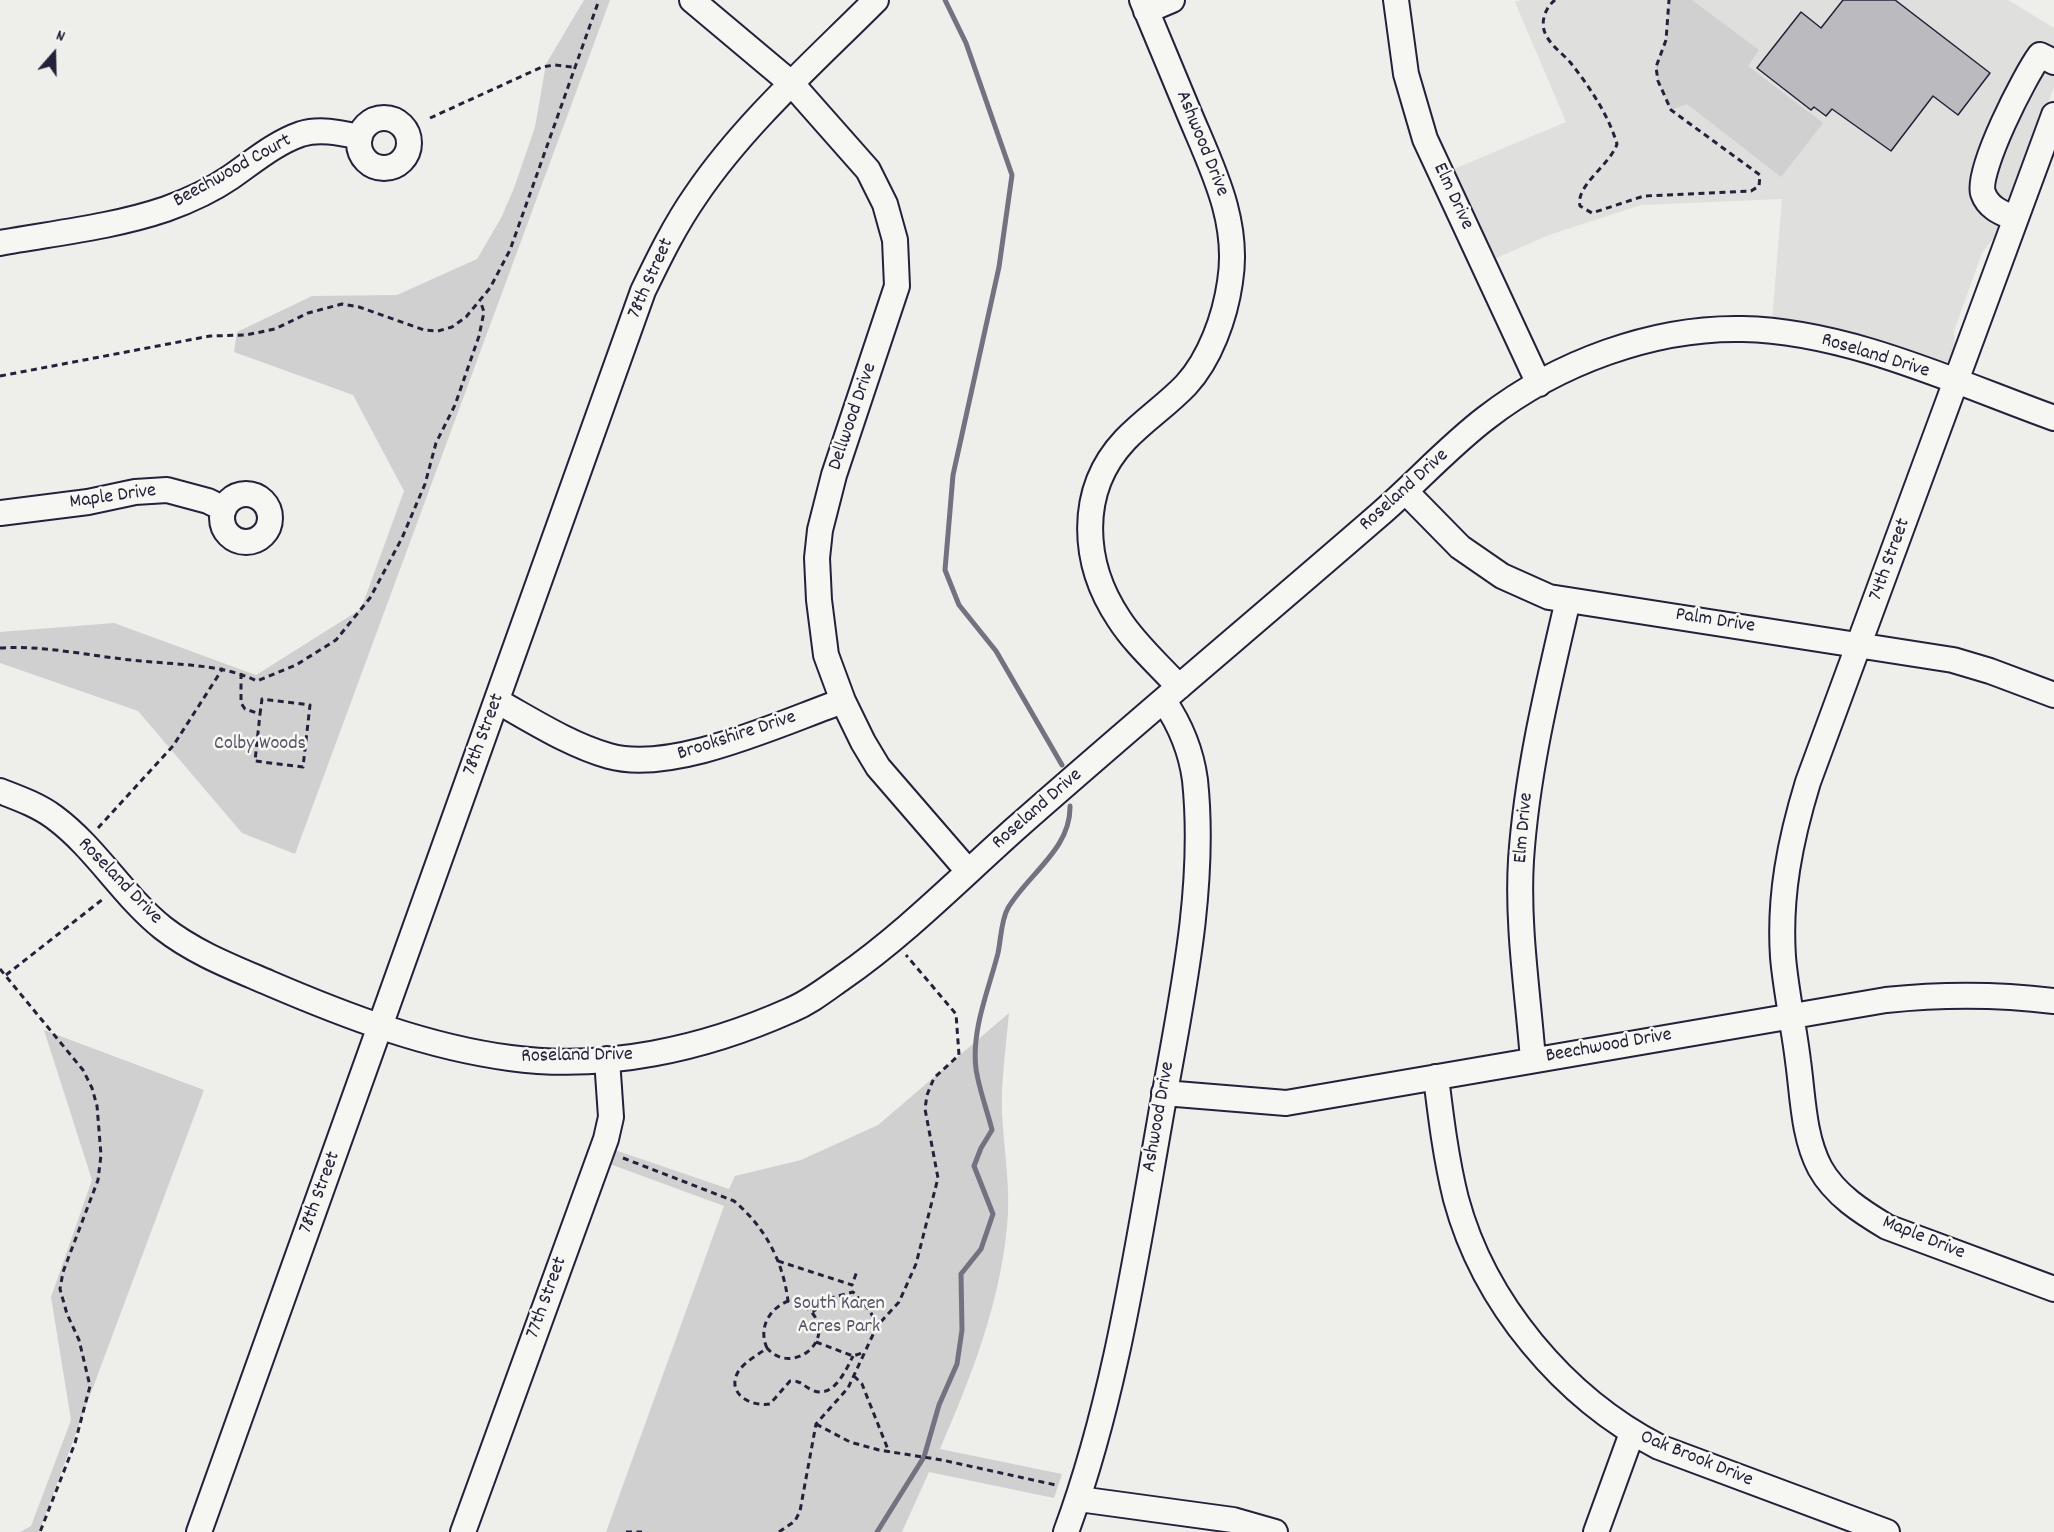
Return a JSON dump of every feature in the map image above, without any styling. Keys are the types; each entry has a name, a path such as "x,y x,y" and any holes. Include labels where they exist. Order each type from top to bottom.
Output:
{"street":[{"name":"Dellwood Drive","path":"692,0 792,84 868,170 885,204 895,240 897,286 834,475 820,530 817,558 819,600 826,655 843,701 878,767 968,871"},
{"name":"78th Street","path":"199,1532 648,281 667,242 695,195 727,153 876,0"},
{"path":"1144,5 1172,0"},
{"name":"Elm Drive","path":"1396,0 1406,74 1425,139 1539,384"},
{"name":"Ashwood Drive","path":"1066,1532 1078,1499 1116,1354 1164,1093 1192,920 1196,859 1192,764 1178,722 1172,694 1116,615 1097,577 1090,546 1092,499 1103,472 1123,442 1187,384 1208,349 1220,323 1230,282 1232,239 1224,197 1144,5"},
{"path":"2014,218 1998,212 1989,203 1983,194 1983,173 2028,72 2040,55 2054,62"},
{"name":"74th Street","path":"1793,1016 1784,960 1782,918 1785,876 1792,835 1808,782 2014,218 2046,154 2054,115"},
{"name":"Beechwood Court","path":"0,243 133,219 166,209 229,178 274,146 303,134 335,131 360,137"},
{"name":"Roseland Drive","path":"0,791 39,807 56,818 92,851 139,907 200,954 328,1008 467,1051 517,1059 607,1059 649,1054 697,1044 800,1006 865,963 1406,492 1486,418 1539,384 1601,354 1644,341 1687,333 1744,329 1810,338 1874,353 2054,418"},
{"name":"Maple Drive","path":"0,513 88,502 135,492 167,490 208,501 224,509"},
{"name":"Palm Drive","path":"1406,492 1460,546 1502,576 1549,597 1860,643 1953,660 2054,695"},
{"name":"Elm Drive","path":"1533,1060 1522,916 1521,862 1529,777 1568,600"},
{"name":"Brookshire Drive","path":"497,701 577,744 609,756 641,761 672,759 843,701"},
{"name":"Beechwood Drive","path":"1164,1093 1286,1103 1886,1000 1943,994 2001,995 2054,1001"},
{"name":"Maple Drive","path":"1793,1016 1807,1135 1820,1167 1834,1189 1864,1213 1887,1227 2054,1289"},
{"name":"77th Street","path":"463,1532 606,1139 611,1117 607,1059"},
{"name":"Oak Brook Drive","path":"1436,1077 1443,1135 1456,1199 1472,1244 1503,1304 1557,1371 1632,1433 1692,1462 1887,1532"},
{"path":"1596,1532 1632,1433"},
{"path":"1078,1499 1233,1520 1275,1532"}],"path":[{"path":"0,376 210,336 246,335 291,323 308,313 342,304 360,307 405,324 438,330 452,327 466,317 490,288 510,250 599,0"},
{"path":"1555,0 1549,5 1544,15 1545,33 1587,85 1609,122 1617,144 1606,165 1581,192 1580,206 1592,213 1644,196 1751,191 1759,186 1760,175 1671,110 1658,81 1656,67 1666,40 1668,0"},
{"path":"430,118 542,67 555,65 573,68"},
{"path":"0,648 33,646 140,661 223,668 257,681 264,680 319,652 336,640 370,598 402,538 425,484 436,443 455,405 479,336 484,312 480,300"},
{"path":"98,828 173,746 223,668"},
{"path":"241,673 242,703 245,709 260,714"},
{"path":"262,699 310,705 303,767 255,761 260,714 262,699"},
{"path":"6,975 103,899"},
{"path":"779,1532 795,1521 800,1511 816,1424 839,1400 854,1376 877,1326 899,1302 916,1264 938,1178 925,1109 927,1095 934,1078 959,1055 956,1014 902,951"},
{"path":"0,969 83,1070 92,1088 100,1133 98,1180 63,1272 60,1288 66,1314 79,1340 90,1386 75,1443 40,1532"},
{"path":"623,1158 734,1201 759,1226 778,1261 788,1301"},
{"path":"778,1261 852,1285"},
{"path":"857,1271 852,1285 853,1292 870,1311 877,1326"},
{"path":"813,1312 827,1299 853,1292"},
{"path":"788,1301 813,1312 817,1323 816,1342 811,1350 794,1359 775,1355 767,1348 764,1332 767,1318 774,1308 788,1301"},
{"path":"816,1342 853,1356 863,1353"},
{"path":"767,1348 742,1367 735,1381 737,1392 743,1398 762,1405 770,1404 790,1381 798,1380 813,1391 832,1387 840,1381 853,1356"},
{"path":"854,1376 862,1384 889,1452"},
{"path":"816,1424 850,1442 889,1452 942,1460 1056,1485"},
{"path":"626,1532 642,1532"}],"shaded area":[{"path":"1520,0 2008,0 2054,28 2054,87 1998,233 1982,253 1954,331 1955,348 1951,359 1943,364 1772,321 1782,199 1641,205 1549,235 1492,260 1449,171 1566,122 1515,2"}],"green space":[{"name":"Colby Woods","path":"584,0 610,0 295,854 242,833 138,711 0,663 0,632 114,623 256,675 361,609 404,491 353,395 234,352 237,332 312,296 397,295 477,259 501,218 514,188 535,127 546,64"},
{"path":"1669,0 1692,0 1759,50 1748,66 1823,123 1781,177 1687,104 1671,110 1658,81 1656,67 1666,40"},
{"name":"South Karen Acres Park","path":"1009,1013 1002,1101 1008,1199 1003,1257 998,1285 982,1341 940,1449 1062,1474 1054,1498 929,1472 902,1532 606,1532 724,1206 607,1163 612,1149 729,1189 735,1176 801,1160 878,1125"},
{"path":"44,1030 204,1090 39,1532 20,1532 31,1526 71,1420 51,1297 92,1180"}],"building":[{"path":"1843,0 1895,0 1990,73 1958,115 1933,96 1891,151 1832,109 1826,116 1814,107 1811,110 1757,68 1801,12 1821,28"}],"waterway":[{"path":"945,0 966,43 1012,175 999,267 953,475 945,570 959,605 996,651 1062,765"},
{"path":"877,1532 924,1457 939,1405 957,1364 962,1330 961,1274 981,1249 993,1214 974,1166 992,1130 977,1077 975,1054 978,1025 998,953 1004,918 1016,896 1047,860 1064,835 1070,806"}]}
